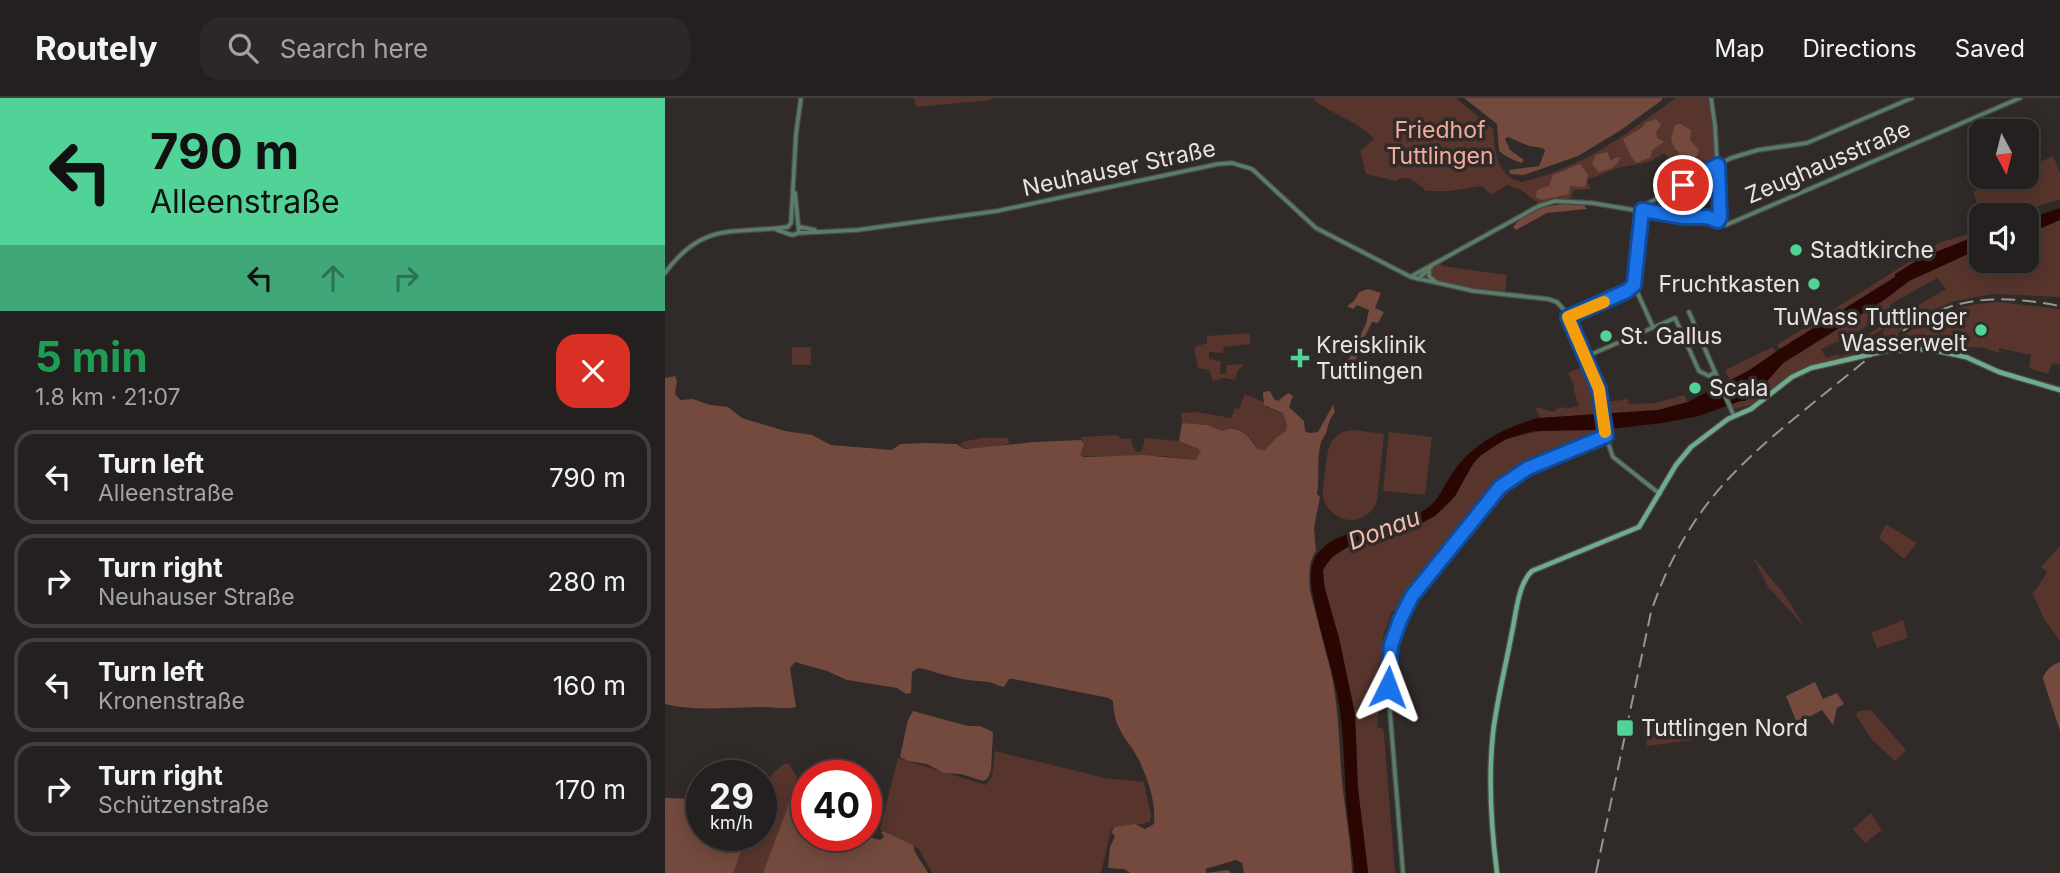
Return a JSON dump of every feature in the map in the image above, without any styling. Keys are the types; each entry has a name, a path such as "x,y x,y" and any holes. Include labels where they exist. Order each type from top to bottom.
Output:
{"main road":[{"path":"1497,873 1490,812 1493,732 1525,580 1538,567 1639,527 1688,450 1792,377 1811,368 1897,349 1920,349 1951,353 1999,372 2060,390"}],"street":[{"path":"795,181 789,227 795,235 799,228 795,181 796,134 801,98"},
{"path":"1412,277 1548,202 1593,202 1658,214 1707,217 1718,221 1718,165 1711,98"},
{"path":"1631,208 1645,205 1731,158 1758,150 1807,143 1912,98"},
{"name":"Zeughausstraße","path":"1718,221 1726,225 2020,98"},
{"path":"1717,150 1721,155 1731,158"},
{"name":"Neuhauser Straße","path":"799,228 855,230 997,211 1218,163 1233,163 1257,172 1316,228 1412,277 1476,291 1551,300 1561,305 1568,317"},
{"path":"1656,199 1654,207 1658,214"},
{"path":"1645,205 1642,210 1634,285 1653,327"},
{"path":"665,273 683,252 708,237 732,230 799,228"},
{"path":"1418,279 1433,265"},
{"path":"1429,270 1429,276 1436,284"},
{"path":"1634,285 1627,291 1568,317 1599,389 1605,433 1613,457 1660,494"},
{"path":"1689,312 1734,416"},
{"path":"1585,357 1675,318 1701,374 1709,376 1715,372"},
{"path":"1403,873 1388,687 1391,645 1400,620 1412,596 1500,487 1528,468 1605,433"}],"green space":[{"path":"914,98 991,98 992,100 916,107"},
{"name":"Friedhof Tuttlingen","path":"1315,98 1456,98 1493,129 1498,161 1506,174 1521,182 1547,175 1584,159 1617,140 1676,98 1708,98 1714,132 1714,158 1709,167 1692,177 1684,160 1674,164 1664,153 1649,162 1617,168 1587,180 1591,189 1574,190 1570,199 1540,204 1521,190 1507,185 1491,195 1482,186 1450,191 1426,191 1408,179 1396,181 1366,174 1360,151 1374,139 1361,127 1321,105"},
{"path":"2053,156 2060,173 2060,199 2039,206 2039,203 1977,203 1973,192 1980,189 2039,189 2039,162"},
{"path":"2060,220 2060,297 1992,294 1955,301 1924,314 1878,348 1811,365 1753,404 1735,409 1732,404 1752,397 1779,366 1884,300 1909,281 1969,254 1969,273 2039,273 2039,229","holes":["1937,278 1946,289 1898,317 1893,315 1889,308 1891,304","1879,319 1883,325 1857,341 1858,343 1885,328 1881,337 1859,351 1852,343 1848,344 1849,353 1826,358 1821,349"]},
{"path":"1969,234 1969,239 1921,258 1780,349 1777,345 1939,243"},
{"path":"1440,263 1442,266 1507,275 1505,293 1442,284 1430,277 1431,269"},
{"path":"1998,302 2060,309 2060,365 2052,363 2048,374 2029,368 2031,355 1999,348 1999,353 1985,348 1957,346 1956,351 1917,345 1886,347 1913,329 1952,310"},
{"path":"1250,333 1250,344 1224,347 1223,353 1209,352 1209,358 1221,362 1220,374 1226,374 1227,365 1244,364 1234,380 1224,378 1213,381 1209,370 1198,368 1194,347 1207,343 1207,336"},
{"path":"792,347 811,347 811,365 792,365"},
{"path":"1773,347 1776,352 1730,381 1725,370"},
{"path":"1584,366 1596,403 1624,398 1629,404 1655,403 1684,395 1688,402 1658,410 1540,418 1535,407 1555,412 1556,409 1579,406 1573,388 1575,387 1568,373"},
{"path":"1245,394 1283,413 1286,431 1265,450 1257,449 1253,441 1235,428 1223,431 1207,425 1182,423 1181,413 1197,412 1231,418 1235,408 1239,409"},
{"path":"1354,430 1384,434 1377,501 1366,515 1351,520 1335,515 1329,509 1323,490 1331,444 1339,434"},
{"path":"1556,430 1601,430 1597,436 1519,469 1497,484 1415,584 1398,609 1392,612 1383,636 1377,727 1383,729 1384,734 1395,873 1368,873 1358,789 1355,714 1338,634 1326,597 1323,570 1331,559 1353,545 1406,531 1443,509 1457,493 1469,470 1488,450 1520,435"},
{"path":"1389,432 1432,437 1425,495 1383,491"},
{"path":"1118,435 1121,439 1131,439 1137,452 1142,451 1145,438 1179,441 1201,450 1197,460 1164,456 1079,456 1083,444 1081,437"},
{"path":"981,438 1008,438 1009,444 978,449 961,446 962,442"},
{"path":"1886,524 1917,543 1904,559 1879,538"},
{"path":"2060,546 2060,641 2044,619 2032,592 2047,572 2041,567"},
{"path":"1753,557 1784,594 1805,627 1768,587"},
{"path":"1903,620 1908,638 1877,648 1871,633"},
{"path":"1871,710 1906,750 1895,761 1871,739 1856,715 1858,711"},
{"path":"1688,731 1693,740 1647,746 1646,736"},
{"path":"995,751 1105,778 1144,782 1150,821 1111,829 1101,873 932,873 919,849 882,830 898,758 986,785 992,776"},
{"path":"785,764 791,767 791,798 777,837 777,770"},
{"path":"1871,813 1882,830 1865,843 1853,829"},
{"path":"740,851 772,851 764,873 732,873"}],"shaded area":[{"path":"1464,98 1662,100 1621,130 1578,156 1524,175 1510,174 1509,170 1539,166 1545,151 1543,148 1529,146 1508,137 1505,139 1510,150 1524,160 1522,163 1504,155 1499,151 1497,124"},
{"path":"1656,119 1661,125 1656,132 1657,138 1664,142 1652,150 1651,157 1637,163 1623,139 1645,123"},
{"path":"1680,124 1691,130 1690,140 1699,150 1697,156 1679,163 1679,152 1671,139 1675,125"},
{"path":"1607,152 1611,161 1620,157 1619,161 1612,168 1598,172 1592,163 1596,155"},
{"path":"1580,164 1588,175 1585,187 1570,186 1569,194 1542,200 1536,197 1537,190 1549,186 1553,175"},
{"path":"1564,204 1584,205 1587,209 1547,213 1516,230 1513,227 1536,210"},
{"path":"1368,289 1381,293 1375,308 1384,312 1378,323 1372,322 1364,338 1368,340 1344,377 1341,375 1366,324 1369,310 1357,305 1353,309 1347,306 1359,292"},
{"path":"675,376 675,394 680,400 693,399 728,407 742,418 785,431 812,435 831,445 892,450 900,444 956,444 965,449 1081,440 1084,444 1080,455 1084,457 1143,455 1196,460 1201,450 1179,441 1182,423 1207,425 1223,431 1238,430 1251,440 1257,449 1265,450 1286,431 1287,425 1283,413 1264,405 1263,392 1270,391 1278,401 1288,393 1293,396 1289,407 1304,421 1305,431 1309,433 1318,432 1333,405 1335,412 1320,448 1317,494 1320,497 1314,528 1316,551 1310,565 1309,580 1336,699 1352,873 1244,873 1242,863 1236,860 1205,869 1207,873 1130,873 1124,869 1108,868 1110,847 1115,836 1111,832 1115,827 1135,824 1145,829 1154,824 1153,799 1145,775 1119,727 1113,701 1109,698 1013,679 1009,679 1004,687 918,668 912,672 911,693 906,694 897,688 847,680 795,662 790,668 796,707 701,708 665,704 665,378"},
{"path":"2060,662 2060,731 2043,679 2049,669"},
{"path":"1815,682 1823,699 1837,693 1844,704 1837,708 1833,725 1822,710 1797,723 1786,696"},
{"path":"913,711 968,726 980,726 993,732 991,770 988,778 983,781 961,774 944,773 927,764 900,757 908,720"},
{"path":"665,798 686,799 686,851 741,851 733,873 665,873"},
{"path":"791,798 791,851 882,851 883,831 913,845 928,873 763,873 771,851 777,851 777,835"},
{"path":"1228,870 1231,873 1207,873"}],"water":[{"path":"2060,208 2060,220 2039,229 2039,215"},
{"name":"Donau","path":"1969,239 1969,254 1909,281 1884,300 1783,363 1757,393 1745,401 1699,416 1662,423 1601,430 1535,431 1506,439 1481,455 1455,496 1435,516 1405,531 1351,545 1333,556 1323,570 1324,585 1339,638 1355,714 1358,789 1368,871 1354,873 1339,706 1311,583 1312,567 1318,553 1341,536 1400,521 1426,509 1462,461 1480,444 1502,431 1538,418 1658,410 1688,402 1748,371 1921,258"}],"railway":[{"path":"1596,873 1651,612 1667,571 1705,506 1753,454 1881,348 1920,320 1949,307 1977,301 2018,300 2060,306"}],"slow traffic":[{"path":"1604,302 1568,317 1599,389 1605,432"}],"place":[{"name":"Stadtkirche","path":"1796,250"},
{"name":"Fruchtkasten","path":"1814,284"},
{"name":"TuWass Tuttlinger Wasserwelt","path":"1981,330"},
{"name":"St. Gallus","path":"1606,336"},
{"name":"Kreisklinik Tuttlingen","path":"1300,358"},
{"name":"Scala","path":"1695,388"},
{"name":"Tuttlingen Nord","path":"1625,728"}],"route":[{"path":"1388,687 1388,662 1393,636 1412,596 1500,487 1528,468 1606,436 1599,389 1568,317 1627,291 1634,285 1642,210 1684,217 1707,217 1718,221 1720,219 1718,165 1683,185"}]}
